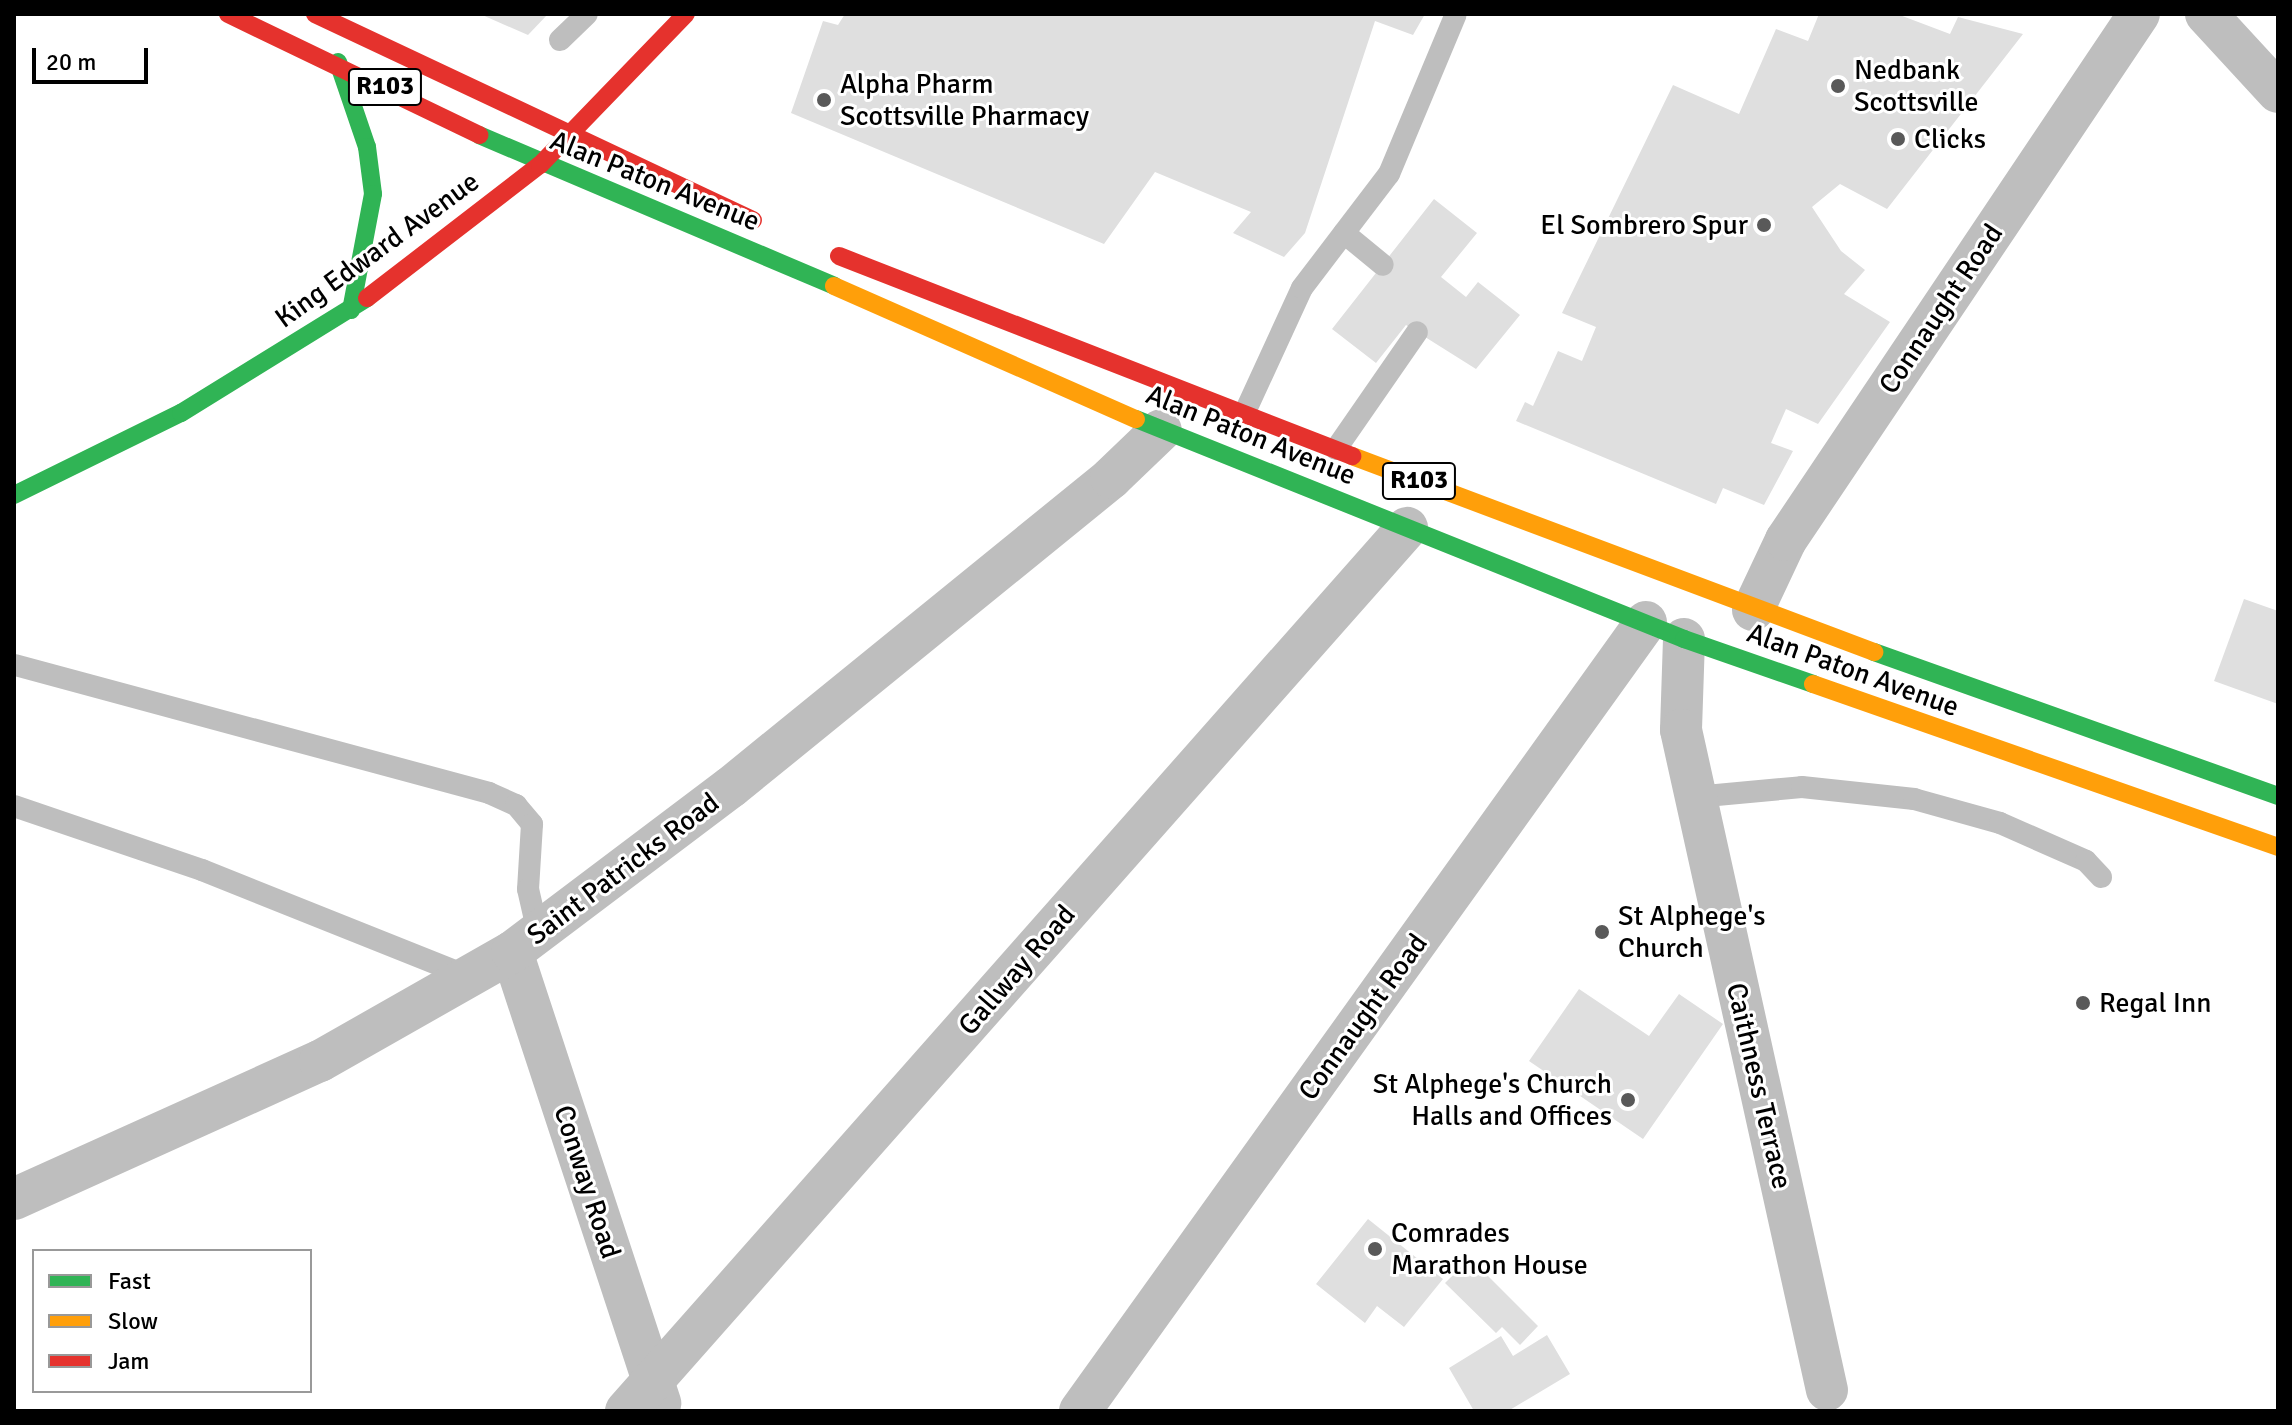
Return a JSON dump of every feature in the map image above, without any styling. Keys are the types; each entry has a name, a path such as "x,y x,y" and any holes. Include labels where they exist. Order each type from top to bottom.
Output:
{"main road":[{"name":"Alan Paton Avenue","path":"228,14 338,62 540,165 762,254 1161,430 1684,639 2278,847"},
{"name":"Alan Paton Avenue","path":"315,14 774,229"},
{"name":"King Edward Avenue","path":"14,495 181,413 351,310 540,165 686,14"},
{"path":"338,62 367,147 373,194 351,310"},
{"name":"Alan Paton Avenue","path":"818,247 1148,380 1245,412 1753,610 2278,796"}],"street":[{"name":"Connaught Road","path":"1753,610 1786,540 2139,14"},
{"path":"2206,14 2278,92"},
{"name":"Saint Patricks Road","path":"14,1199 320,1061 471,978 525,942 767,758 1111,478 1161,430"},
{"name":"Gallway Road","path":"647,1402 1407,528"},
{"name":"Connaught Road","path":"1080,1411 1646,622"},
{"name":"Caithness Terrace","path":"1684,639 1681,730 1827,1390"},
{"name":"Conway Road","path":"525,942 647,1402"}],"lane":[{"path":"560,40 587,14"},
{"path":"1245,412 1302,288 1389,174 1456,14"},
{"path":"1344,233 1383,265"},
{"path":"1336,449 1417,332"},
{"path":"15,665 489,793 516,805 532,824 525,942"},
{"path":"1695,797 1802,787 1914,799 2000,823 2086,861 2101,877"},
{"path":"14,806 202,870 471,978"}],"building":[{"path":"480,14 548,14 528,35"},
{"path":"845,14 1425,14 1413,35 1375,21 1305,233 1284,257 1233,233 1251,212 1155,172 1104,244 791,113 823,21 838,25"},
{"path":"1819,14 1897,14 1950,34 1958,17 2023,34 1887,209 1840,184 1812,207 1841,251 1865,270 1844,294 1890,322 1818,424 1786,409 1771,443 1793,451 1764,505 1723,488 1716,504 1516,421 1525,402 1533,406 1558,351 1582,361 1596,327 1562,313 1673,85 1739,114 1776,29 1808,41"},
{"path":"1434,199 1477,233 1441,277 1466,297 1478,282 1520,315 1476,369 1406,325 1376,363 1332,329"},
{"path":"2244,599 2278,611 2278,704 2214,681"},
{"name":"St Alphege's Church Halls and Offices","path":"1579,989 1649,1036 1679,994 1723,1024 1643,1139 1529,1061"},
{"name":"Comrades Marathon House","path":"1368,1219 1443,1279 1404,1327 1377,1306 1365,1323 1316,1284"},
{"path":"1470,1258 1538,1326 1520,1345 1502,1327 1496,1333 1445,1283"},
{"path":"1547,1335 1570,1374 1508,1411 1474,1411 1449,1368 1501,1336 1513,1356"}],"traffic: fast":[{"path":"338,62 367,147 373,194 351,310"},
{"path":"479,135 834,286"},
{"path":"14,495 181,413 367,298"},
{"path":"1136,419 1684,639 1813,684"},
{"path":"1874,652 2278,796"}],"traffic: slow":[{"path":"834,286 1136,419"},
{"path":"1352,456 1874,652"},
{"path":"1813,684 2278,847"}],"traffic: jam":[{"path":"228,14 479,135"},
{"path":"315,14 753,220"},
{"path":"367,298 540,165 686,14"},
{"path":"839,256 1352,456"}],"place":[{"name":"Nedbank Scottsville","path":"1838,86"},
{"name":"Alpha Pharm Scottsville Pharmacy","path":"824,100"},
{"name":"Clicks","path":"1898,139"},
{"name":"El Sombrero Spur","path":"1764,225"},
{"name":"St Alphege's Church","path":"1602,932"},
{"name":"Regal Inn","path":"2083,1003"},
{"name":"St Alphege's Church Halls and Offices","path":"1628,1100"},
{"name":"Comrades Marathon House","path":"1375,1249"}]}
